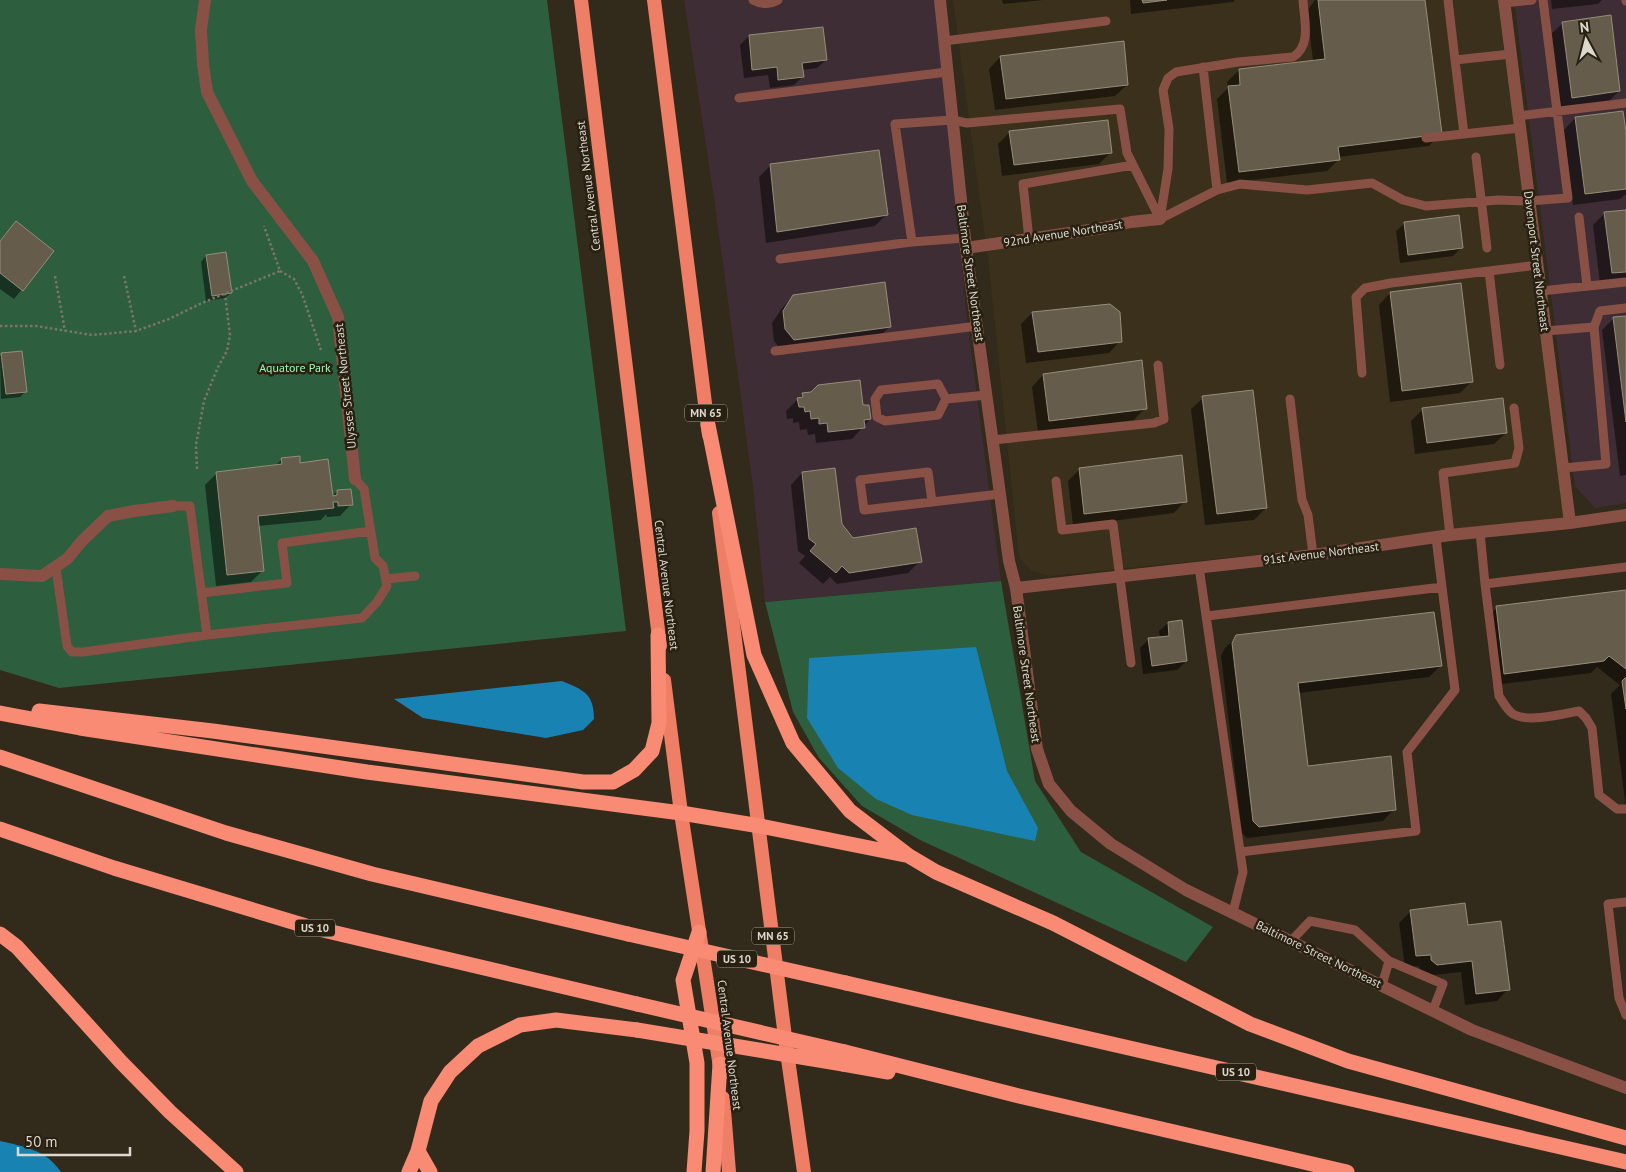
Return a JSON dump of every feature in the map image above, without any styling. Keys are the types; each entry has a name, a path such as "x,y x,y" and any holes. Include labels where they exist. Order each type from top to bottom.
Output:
{"highway":[{"name":"Central Avenue Northeast","path":"581,0 681,813 720,1064 729,1172"},
{"name":"MN 65","path":"654,0 760,826 786,1045 804,1172"},
{"path":"708,425 754,655 793,743 850,811 909,856 936,872 1053,923 1250,1024 1348,1061 1626,1138"},
{"path":"0,707 223,732 582,782 613,782 634,770 652,751 659,723 658,635"},
{"path":"0,713 80,728 357,771 681,813 760,826 909,856"},
{"name":"US 10","path":"0,757 87,788 235,836 372,874 1626,1162"},
{"name":"US 10","path":"0,829 114,868 306,926 637,1004 844,1058 1020,1096 1347,1172"},
{"path":"694,1172 697,1063 683,980 700,932"},
{"path":"0,934 17,947 121,1062 170,1112 236,1172"},
{"path":"409,1172 418,1151 431,1101 450,1072 478,1046 520,1025 556,1020 844,1058"},
{"path":"713,1172 720,1064"},
{"path":"418,1151 430,1172"}],"street":[{"name":"Ulysses Street Northeast","path":"205,0 202,30 203,64 207,92 252,182 313,261 338,317 355,479"},
{"name":"Baltimore Street Northeast","path":"940,0 966,243 1009,561 1016,588 1037,749 1049,784 1071,812 1111,844 1186,890 1472,1030 1626,1088"},
{"name":"Davenport Street Northeast","path":"1504,2 1570,522"},
{"name":"92nd Avenue Northeast","path":"966,243 1029,239 1160,219"},
{"path":"0,574 42,576 67,559 82,541 108,516 173,506"},
{"name":"91st Avenue Northeast","path":"1016,588 1313,555 1450,535 1626,515"}],"lane":[{"path":"753,0 764,4 778,0"},
{"path":"1160,219 1168,169 1168,129 1164,90 1168,78 1176,72 1292,57 1300,53 1306,39 1303,0"},
{"path":"1448,0 1464,134"},
{"path":"1504,2 1532,0"},
{"path":"1160,219 1217,190 1240,184 1307,190 1372,183 1403,200 1426,206 1498,200 1530,201 1568,198 1543,0"},
{"path":"944,41 1106,21"},
{"path":"1455,60 1511,54"},
{"path":"1203,68 1217,190"},
{"path":"739,98 947,72"},
{"path":"1426,138 1464,134 1557,112 1626,103"},
{"path":"912,242 895,124 952,120 967,123 1120,109 1127,153 1160,219"},
{"path":"1476,157 1487,248"},
{"path":"1029,239 1023,184 1133,165"},
{"path":"1579,217 1587,286"},
{"path":"780,259 912,242 966,243"},
{"path":"1362,373 1356,298 1364,288 1538,265"},
{"path":"1489,271 1500,365"},
{"path":"1541,291 1626,282"},
{"path":"1563,468 1606,464 1594,327 1600,311 1626,308"},
{"path":"775,351 978,326"},
{"path":"1546,331 1594,327"},
{"path":"994,440 1154,424 1164,419 1158,365"},
{"path":"938,384 946,399 938,415 885,421 877,416 875,399 881,390 938,384"},
{"path":"946,399 987,395"},
{"path":"1290,399 1302,500 1308,515 1313,555"},
{"path":"1450,535 1443,473 1515,463 1519,448 1514,408"},
{"path":"932,502 928,472 860,480 864,510 932,502 1000,494"},
{"path":"56,568 67,646 72,652 362,618 377,602 387,586 383,566 375,558 364,488 355,479"},
{"path":"1056,481 1062,530 1114,524 1132,663"},
{"path":"173,506 190,506 207,635"},
{"path":"202,593 287,583 282,543 371,532"},
{"path":"1480,532 1499,696 1505,706 1514,714 1531,718 1579,711 1592,728 1600,795 1616,809 1626,809"},
{"path":"1240,852 1416,831 1408,752 1455,690 1436,538"},
{"path":"1199,567 1243,872 1233,912"},
{"path":"1486,584 1626,567"},
{"path":"386,579 415,576"},
{"path":"1207,616 1442,587"},
{"path":"1626,902 1608,904 1620,998 1626,1015"},
{"path":"1291,941 1310,921 1356,930 1388,961 1443,984 1433,1010"},
{"path":"1382,985 1388,961"}],"path":[{"path":"264,226 280,271 294,279 302,294 321,350"},
{"path":"0,326 36,326 92,335 136,331 169,319 280,271"},
{"path":"55,276 65,331"},
{"path":"124,276 136,331"},
{"path":"196,469 196,445 204,401 227,351 230,335 224,294"}],"shaded area":[{"path":"684,0 938,0 966,311 1001,581 765,602 753,487 714,198"},
{"path":"953,0 1502,0 1570,523 1049,576 1031,570 1019,558 989,267"},
{"path":"1514,0 1626,0 1626,503 1595,508 1575,486"}],"green space":[{"name":"Aquatore Park","path":"0,0 547,0 626,631 59,688 0,670"},
{"path":"1001,581 1035,781 1081,852 1213,927 1186,962 920,840 862,806 819,758 793,712 765,602"}],"water":[{"path":"976,647 1007,771 1038,828 1035,841 912,815 876,799 838,768 807,718 809,658"},
{"path":"562,681 582,690 590,698 594,719 583,730 546,738 423,718 394,699"},
{"path":"0,1141 34,1150 48,1158 61,1172 0,1172"}],"building":[{"path":"1142,0 1167,0 1143,3"},
{"path":"1318,0 1425,0 1442,134 1338,147 1340,160 1239,172 1228,86 1240,85 1239,69 1325,59"},
{"path":"1611,15 1620,91 1572,98 1562,22"},
{"path":"823,27 827,60 802,63 804,77 778,80 777,67 752,70 749,35"},
{"path":"1124,41 1128,85 1006,99 1000,56"},
{"path":"1623,111 1626,132 1626,189 1585,194 1575,117"},
{"path":"1108,120 1112,153 1014,165 1009,131"},
{"path":"879,150 888,215 777,232 770,164"},
{"path":"1626,210 1626,272 1612,273 1604,212"},
{"path":"1459,215 1463,248 1408,255 1404,222"},
{"path":"16,221 54,251 23,291 0,273 0,241"},
{"path":"226,252 232,293 212,296 206,255"},
{"path":"885,282 891,327 794,340 785,329 783,311 793,295"},
{"path":"1461,283 1473,382 1402,391 1390,292"},
{"path":"1110,304 1120,312 1122,342 1038,352 1032,312"},
{"path":"1626,316 1626,422 1613,317"},
{"path":"22,351 27,392 6,394 1,353"},
{"path":"1142,360 1147,409 1049,421 1043,374"},
{"path":"860,380 863,405 869,405 871,419 864,420 865,428 828,432 827,423 819,424 819,418 811,419 810,411 805,412 804,407 799,407 797,398 803,397 802,393 811,392 818,385"},
{"path":"1253,390 1267,508 1217,514 1202,396"},
{"path":"1503,398 1507,433 1427,443 1422,408"},
{"path":"1182,455 1187,502 1084,514 1079,468"},
{"path":"300,456 300,463 328,459 333,496 337,495 337,490 351,489 353,505 338,506 338,502 333,502 334,508 258,516 264,571 227,575 216,472 282,464 281,458"},
{"path":"835,468 842,524 853,538 916,528 922,562 849,573 842,566 836,573 810,551 816,544 809,539 802,472"},
{"path":"1626,590 1626,669 1609,656 1604,661 1504,674 1496,606"},
{"path":"1434,612 1442,666 1298,683 1308,766 1391,756 1396,810 1259,827 1253,821 1232,643 1236,635"},
{"path":"1182,620 1187,661 1152,666 1148,638 1169,636 1168,622"},
{"path":"1626,677 1626,709 1622,681"},
{"path":"1465,903 1468,925 1501,921 1510,990 1476,994 1472,961 1437,965 1431,960 1431,955 1416,956 1410,910"}]}
